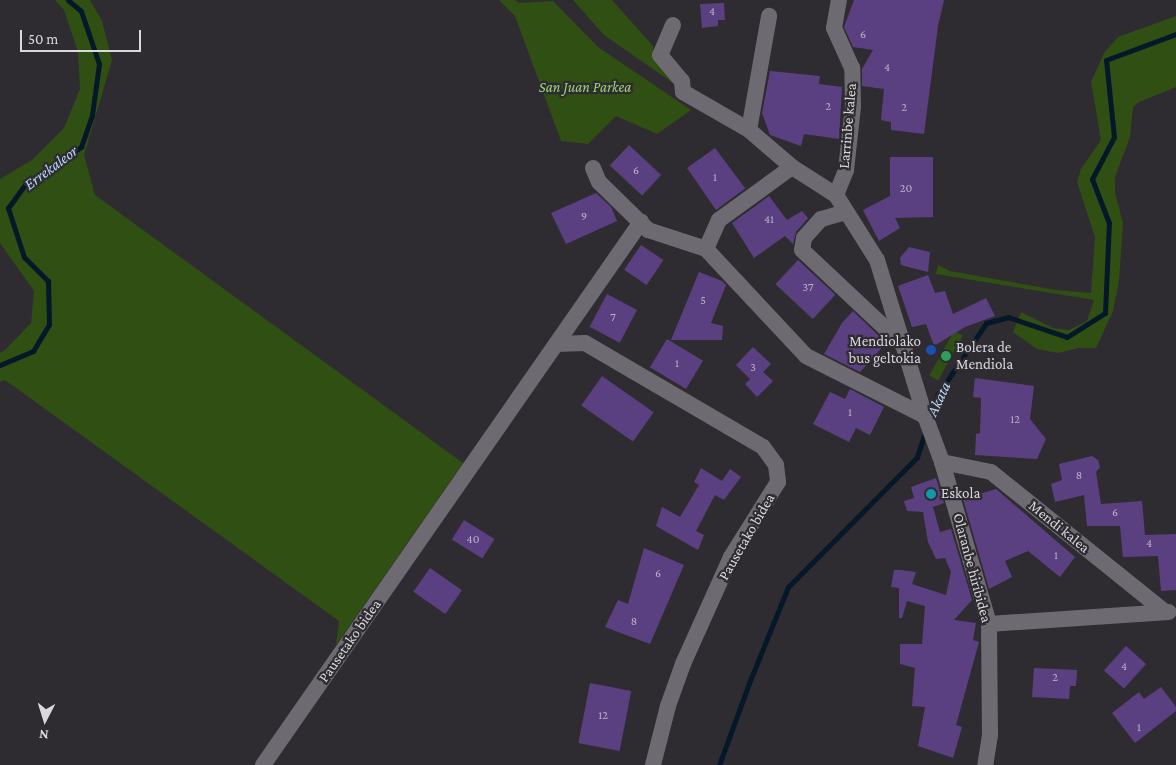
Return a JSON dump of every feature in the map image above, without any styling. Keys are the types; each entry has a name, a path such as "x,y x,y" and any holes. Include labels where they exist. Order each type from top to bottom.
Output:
{"street":[{"name":"Larrinbe kalea","path":"836,195 846,170 853,107 852,68 834,28 839,0"},
{"path":"749,130 769,16"},
{"path":"673,25 660,55 682,81 683,92 749,130 792,167 836,195"},
{"path":"706,249 719,220 792,167"},
{"path":"593,168 599,182 648,230 706,249 806,356 925,416"},
{"name":"Olaranbe hiribidea","path":"836,195 877,260 925,416 942,462 989,624 990,735 985,765"},
{"path":"846,212 821,219 804,238 802,250 902,344"},
{"name":"Pausetako bidea","path":"263,765 641,222"},
{"name":"Pausetako bidea","path":"556,344 585,343 763,447 776,465 778,482 731,557 683,664 668,706 653,765"},
{"name":"Mendi kalea","path":"942,462 991,472 1170,612"},
{"path":"989,624 1170,612"}],"green space":[{"path":"55,0 90,0 102,21 112,60 84,155 95,195 463,463 336,645 339,621 5,380 0,382 0,353 31,323 34,291 0,243 0,179 32,160 64,128 80,89 78,52 64,10"},
{"name":"San Juan Parkea","path":"499,0 515,0 519,3 553,1 598,47 691,110 657,134 616,116 588,144 561,141 515,16"},
{"path":"573,0 612,0 653,46 653,52 681,81 673,83 604,35"},
{"path":"1176,16 1176,87 1139,102 1133,107 1130,137 1115,177 1115,193 1123,223 1119,281 1113,311 1096,348 1078,348 1058,353 1037,349 1013,332 1021,312 1053,328 1069,330 1087,321 1094,300 936,274 938,265 950,271 1056,290 1091,293 1095,237 1077,182 1081,169 1101,140 1091,82 1104,53 1118,37"},
{"name":"Bolera de Mendiola","path":"954,331 963,336 938,380 929,376"}],"building":[{"path":"854,0 944,0 938,26 924,134 891,130 891,122 881,120 884,89 862,86 862,69 873,50 853,47 844,27"},
{"path":"724,3 725,20 718,20 718,26 702,28 700,4"},
{"path":"770,71 820,76 819,84 842,87 839,139 804,134 801,146 770,135 762,113"},
{"path":"629,145 661,175 642,195 610,165"},
{"path":"715,148 745,188 747,187 716,210 687,168"},
{"path":"890,157 933,157 933,217 895,218 900,228 879,241 863,210 890,196"},
{"path":"596,193 611,207 617,221 566,244 551,213"},
{"path":"769,196 787,220 802,211 808,218 796,232 793,244 785,236 754,258 732,223"},
{"path":"641,245 663,260 647,285 624,270"},
{"path":"909,247 930,252 928,272 901,265 900,258"},
{"path":"798,260 835,295 813,319 775,284"},
{"path":"699,272 722,281 726,285 711,323 723,326 722,340 671,340"},
{"path":"928,275 935,293 945,291 953,314 986,298 995,316 965,327 934,346 926,324 912,327 898,286"},
{"path":"607,294 637,310 620,343 590,327"},
{"path":"853,311 886,343 860,372 824,354 842,323"},
{"path":"667,339 703,361 686,389 650,367"},
{"path":"753,347 771,364 763,372 773,381 757,397 745,384 750,379 736,365"},
{"path":"602,376 654,412 633,442 581,405"},
{"path":"975,378 1034,386 1030,419 1046,439 1037,459 975,455 976,434 980,433 981,398 973,397"},
{"path":"850,389 884,407 870,435 856,428 849,442 813,424 830,392 845,399"},
{"path":"1092,456 1098,460 1100,467 1096,472 1101,504 1142,501 1145,535 1176,534 1176,590 1161,591 1158,556 1123,557 1120,526 1087,526 1084,495 1055,502 1051,484 1062,480 1059,464"},
{"path":"701,468 722,481 730,469 741,477 724,500 715,495 696,531 704,535 698,550 656,526 662,507 680,517 699,485 694,482"},
{"path":"936,478 944,503 933,507 940,532 951,529 972,600 954,620 976,623 973,640 979,642 956,725 962,727 953,758 918,746 925,707 912,706 915,668 900,664 900,644 922,644 925,606 907,601 902,618 899,618 899,588 891,587 894,570 916,572 912,584 946,595 951,572 945,558 936,559 928,542 923,512 907,511 904,501 914,498 911,487"},
{"path":"996,489 1075,557 1060,577 1028,551 1005,561 1012,577 989,589 963,499"},
{"path":"464,520 495,539 482,559 452,540"},
{"path":"644,548 684,565 650,644 605,627 618,600 628,604"},
{"path":"430,568 462,590 445,614 413,592"},
{"path":"1126,646 1146,664 1124,689 1104,671"},
{"path":"1034,668 1077,670 1076,686 1070,686 1069,699 1032,697"},
{"path":"590,683 631,691 620,751 578,743"},
{"path":"1161,687 1176,707 1176,711 1135,743 1112,713 1139,692 1144,699"}],"waterway":[{"name":"Errekaleor","path":"0,365 33,351 49,324 48,281 24,257 8,208 25,185 81,147 92,115 99,64 81,11 68,0"},
{"name":"Akata","path":"930,418 938,394 986,323 1008,317 1067,337 1105,313 1109,223 1092,179 1114,137 1106,60 1176,34"},
{"name":"Akata","path":"719,765 749,683 788,587 917,457 926,430"}],"place":[{"name":"Mendiolako bus geltokia","path":"931,350"},
{"name":"Bolera de Mendiola","path":"946,356"},
{"name":"Eskola","path":"931,494"}]}
